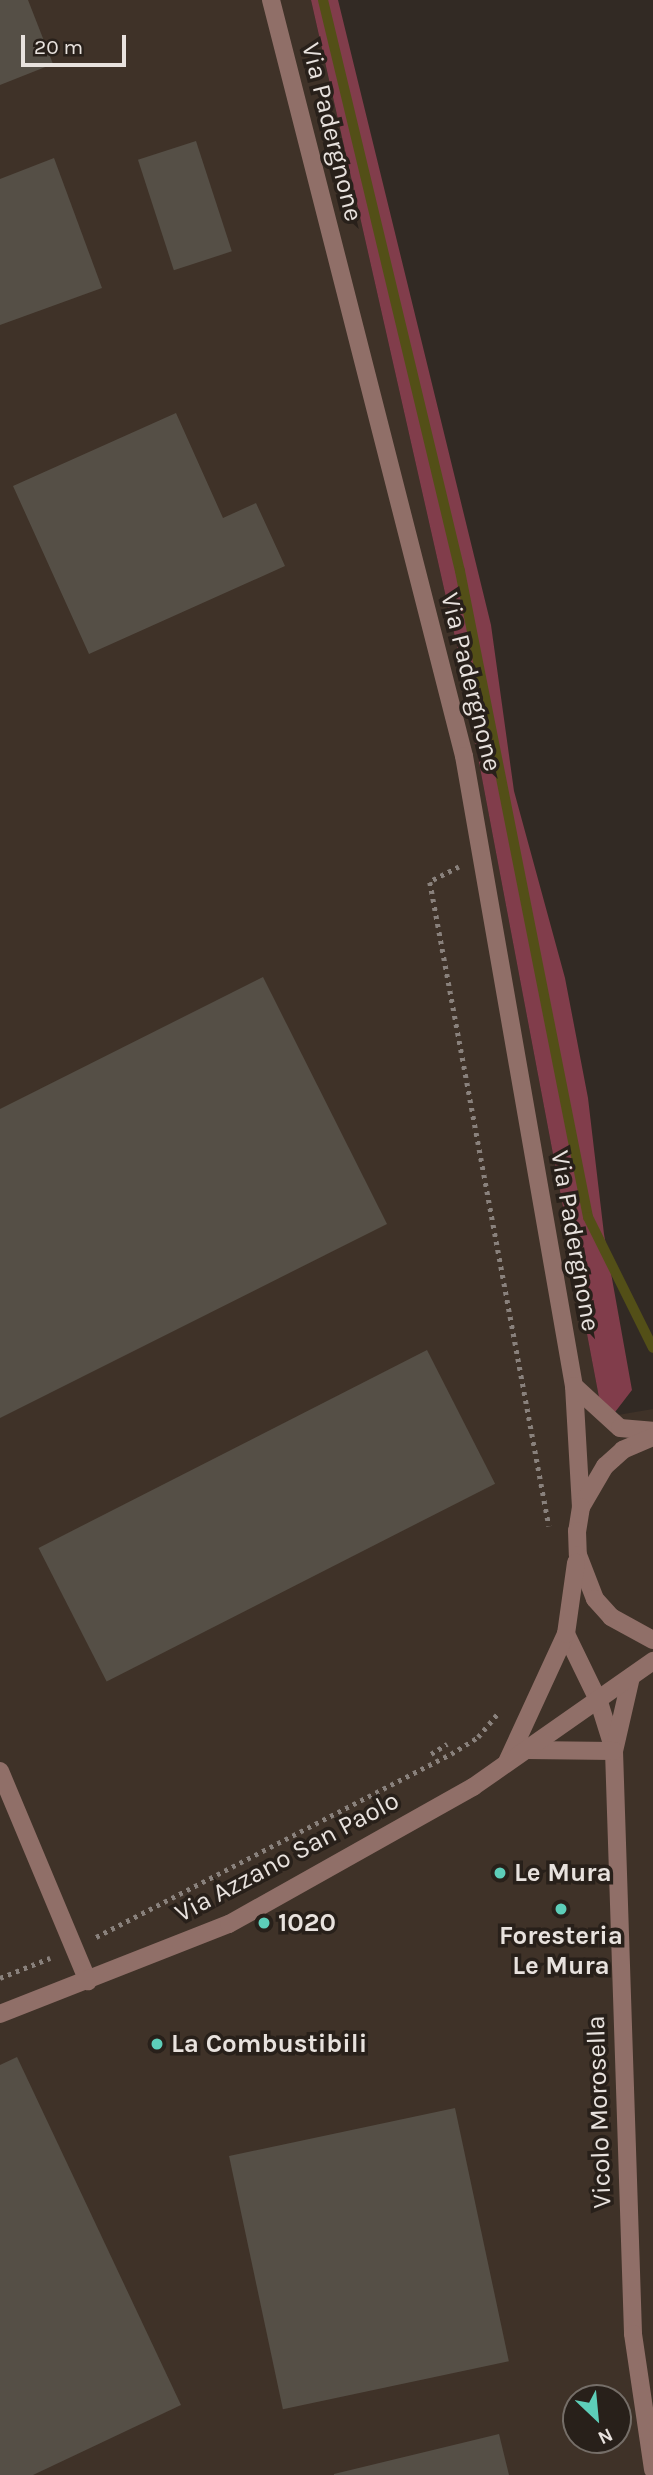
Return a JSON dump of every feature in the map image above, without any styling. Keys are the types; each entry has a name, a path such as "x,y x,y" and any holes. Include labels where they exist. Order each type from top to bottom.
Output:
{"street":[{"name":"Via Padergnone","path":"271,0 464,756 574,1386 581,1507 578,1555"},
{"path":"574,1386 620,1428 653,1431"},
{"path":"581,1507 605,1466 623,1450 653,1437"},
{"path":"505,1765 566,1634 578,1555"},
{"path":"578,1555 584,1578 611,1617 653,1640"},
{"path":"566,1634 598,1702 614,1751"},
{"name":"Via Azzano San Paolo","path":"0,2014 229,1924 505,1765 653,1661"},
{"path":"614,1751 631,1677"},
{"path":"527,1750 614,1751"},
{"name":"Vicolo Morosella","path":"614,1751 633,2334 653,2470"},
{"path":"0,1771 88,1981"}],"path":[{"path":"482,856 430,881 544,1478 551,1540"},
{"path":"0,1978 74,1948 452,1754 478,1737 503,1706"},
{"path":"431,1754 447,1744"}],"shaded area":[{"path":"0,0 311,0 457,646 601,1408 612,1416 653,1409 653,2475 0,2475"},
{"path":"311,0 338,0 491,625 514,791 565,978 588,1098 604,1234 632,1390 612,1416 601,1408 457,646"}],"building":[{"path":"0,0 28,0 53,64 0,85"},
{"path":"196,141 232,251 174,270 138,160"},
{"path":"54,158 102,288 0,325 0,179"},
{"path":"176,413 223,518 256,503 285,566 89,654 13,486"},
{"path":"263,977 387,1224 0,1418 0,1109"},
{"path":"427,1350 495,1484 107,1682 39,1548"},
{"path":"17,2057 181,2405 33,2475 0,2475 0,2065"},
{"path":"455,2108 509,2361 283,2409 229,2156"},
{"path":"499,2434 509,2475 334,2475 334,2474"}],"waterway":[{"path":"323,0 460,571 588,1217 653,1348"}],"place":[{"name":"Le Mura","path":"500,1873"},
{"name":"Foresteria Le Mura","path":"561,1909"},
{"name":"1020","path":"264,1923"},
{"name":"La Combustibili","path":"157,2044"}]}
